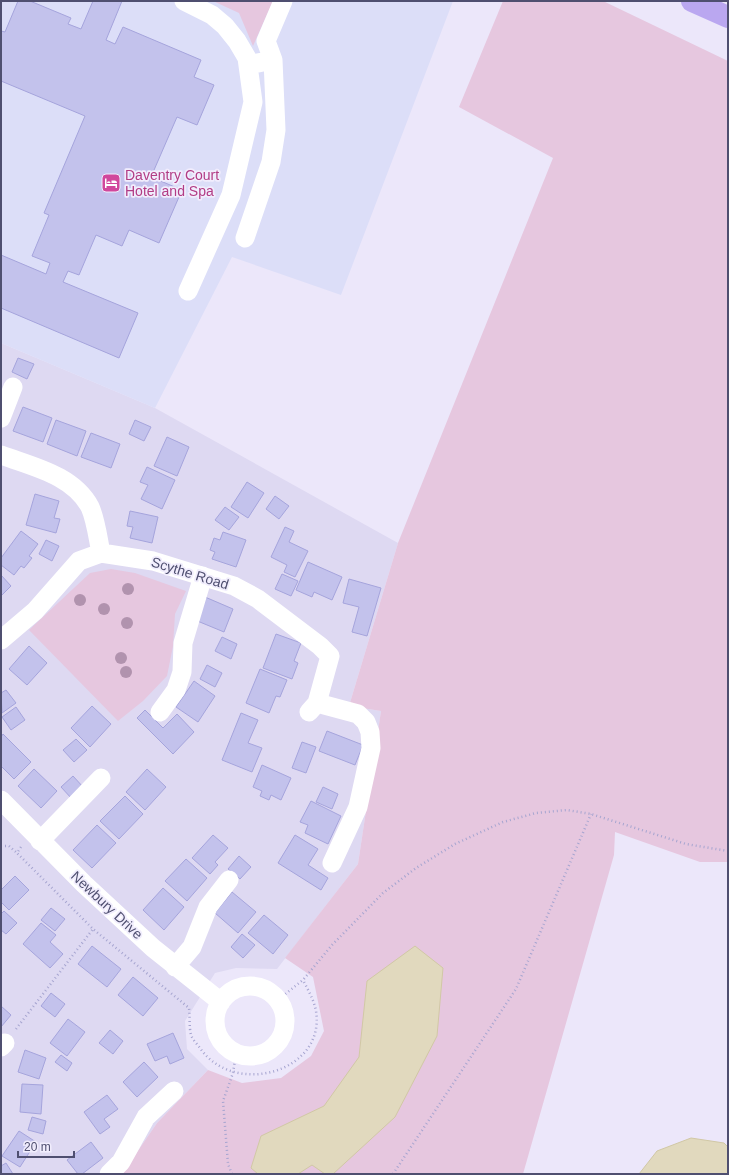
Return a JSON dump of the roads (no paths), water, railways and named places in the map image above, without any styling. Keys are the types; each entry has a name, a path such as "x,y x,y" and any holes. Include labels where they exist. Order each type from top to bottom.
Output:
{"main road":[{"path":"692,1 728,17"}],"street":[{"path":"184,1 212,15 225,26 237,41 247,58 253,102 231,195 188,291"},
{"path":"245,238 271,162 276,130 273,60 266,41 283,1"},
{"path":"248,65 273,60"},
{"path":"1,418 13,387"},
{"path":"1,455 52,473 76,488 90,508 101,553"},
{"name":"Scythe Road","path":"1,640 35,611 79,561 101,553 153,561 234,586 258,600 320,646 330,656 313,708 358,714 366,722 370,732 371,748 358,807 332,863"},
{"path":"160,712 176,690 182,672 183,642 203,576"},
{"path":"40,841 101,778"},
{"name":"Newbury Drive","path":"3,807 84,884 175,967 221,1002"},
{"path":"175,967 192,947 208,907 229,880"},
{"path":"242,986 256,986 268,991 278,1000 284,1011 285,1025 282,1037 274,1048 262,1054 249,1056 236,1053 224,1044 217,1031 216,1016 221,1002 230,992 242,986"},
{"path":"109,1174 120,1162 146,1117 174,1091"}],"place":[{"name":"Daventry Court Hotel and Spa","path":"111,183"}]}
